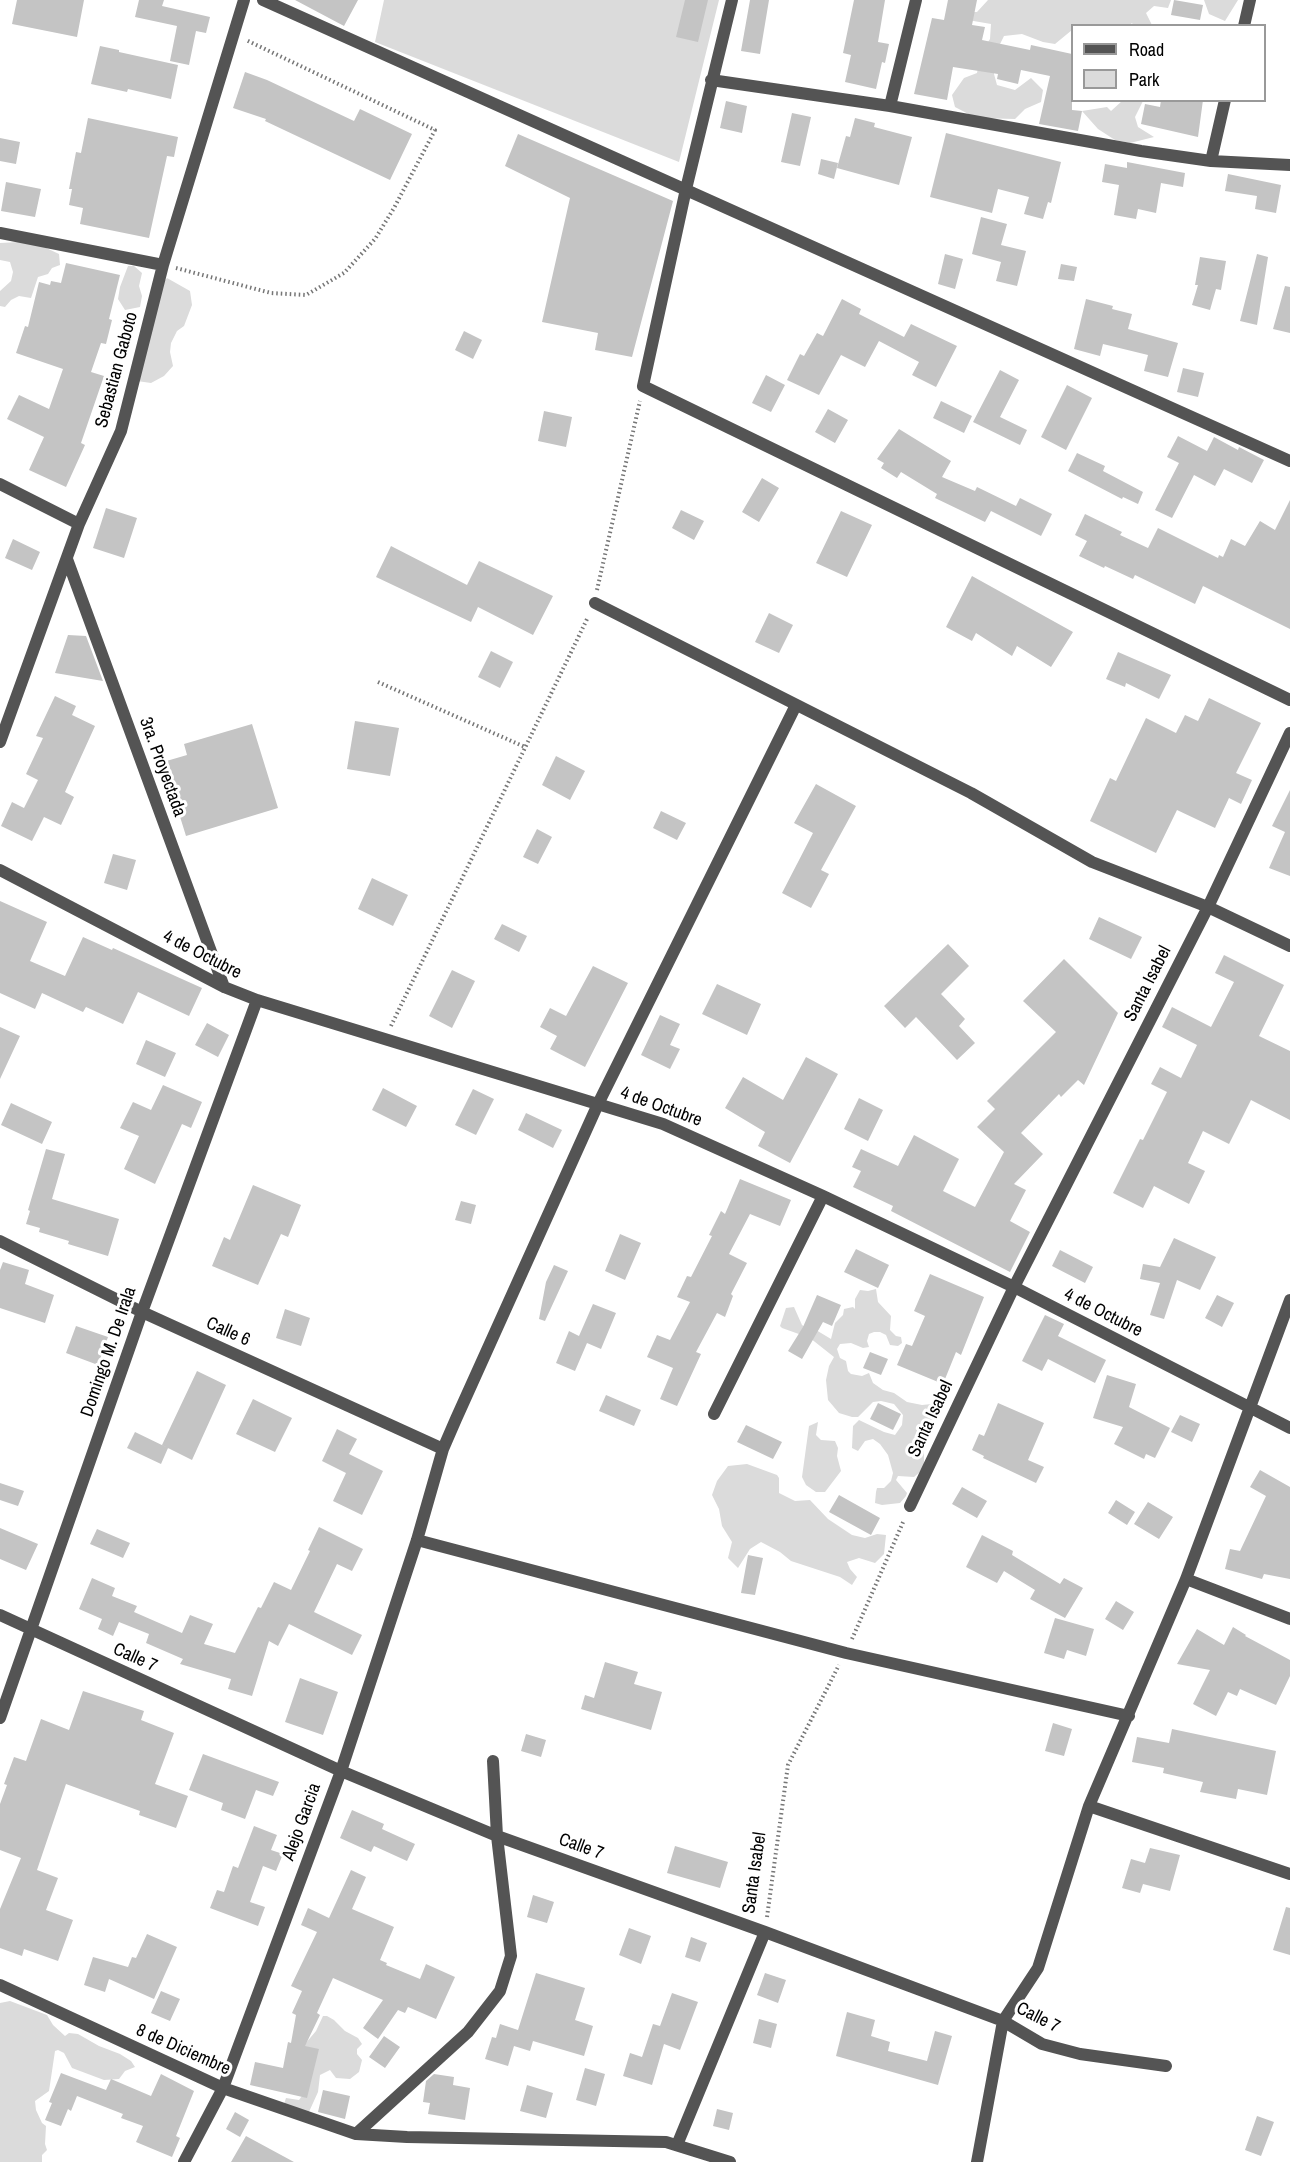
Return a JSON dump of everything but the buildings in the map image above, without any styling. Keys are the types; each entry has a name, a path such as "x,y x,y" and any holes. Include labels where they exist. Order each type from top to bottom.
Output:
{"street":[{"name":"Sebastian Gaboto","path":"0,742 79,524 121,431 163,265 244,0"},
{"path":"263,0 1290,461"},
{"path":"732,0 711,80 643,386 1290,700"},
{"path":"890,106 916,0"},
{"path":"1244,24 1250,0"},
{"path":"711,80 890,106 1141,151 1210,161 1290,165"},
{"path":"1210,161 1225,102"},
{"path":"0,232 163,265"},
{"path":"0,484 79,524"},
{"name":"3ra. Proyectada","path":"67,559 224,987"},
{"path":"595,603 971,794 1092,862 1208,907 1290,946"},
{"name":"Alejo Garcia","path":"184,2162 222,2088 341,1771 417,1540 443,1449 598,1104 796,705"},
{"name":"Santa Isabel","path":"910,1506 1014,1287 1208,907 1290,734"},
{"name":"4 de Octubre","path":"0,870 224,987 257,1000 663,1124 823,1196 1014,1287 1290,1428"},
{"name":"Domingo M. De Irala","path":"0,1718 142,1312 257,1000"},
{"path":"714,1414 823,1196"},
{"name":"Calle 6","path":"0,1241 142,1312 443,1449"},
{"path":"977,2162 1003,2020 1038,1968 1089,1806 1186,1579 1290,1300"},
{"path":"417,1540 846,1653 1129,1716"},
{"path":"1186,1579 1290,1619"},
{"name":"Calle 7","path":"0,1615 341,1771 497,1836 1003,2020 1042,2044 1080,2054 1166,2066"},
{"path":"356,2134 468,2032 500,1992 511,1956 497,1836 493,1761"},
{"path":"1089,1806 1290,1874"},
{"name":"Santa Isabel","path":"677,2145 765,1932"},
{"name":"8 de Diciembre","path":"0,1985 222,2088 356,2134 666,2142 730,2162"}],"path":[{"path":"163,265 271,293 306,295 344,273 375,239 435,130 234,35"},
{"path":"385,1038 595,603 643,386"},
{"path":"378,682 525,747"},
{"name":"Santa Isabel","path":"765,1932 788,1765 846,1653 910,1506"}],"green space":[{"path":"384,0 719,0 679,162 375,42"},
{"path":"988,0 1171,0 1168,8 1154,6 1146,13 1152,24 1071,24 1071,31 1055,44 1022,34 1004,36 994,64 997,85 1015,90 1031,78 1043,90 1041,102 1025,109 1015,119 976,118 955,107 952,95 964,78 977,73 981,52 990,39 991,24 962,19 970,12 977,12"},
{"path":"1204,0 1238,0 1225,21 1209,14"},
{"path":"1121,102 1142,102 1135,117 1138,127 1154,137 1130,143 1115,140 1098,129 1082,111 1107,107 1111,111"},
{"path":"19,242 42,246 59,254 60,265 52,268 48,274 38,277 31,298 19,296 5,307 0,306 0,291 11,281 13,272 10,262 0,260 0,243"},
{"path":"128,266 134,266 142,273 139,286 142,296 140,307 125,310 118,299"},
{"path":"167,278 190,291 192,305 184,326 177,331 171,343 173,366 164,376 151,383 137,381 156,291"},
{"path":"876,1289 878,1302 891,1316 890,1330 896,1336 901,1337 902,1343 898,1346 890,1345 886,1335 874,1332 869,1334 867,1341 869,1347 863,1348 851,1343 840,1344 837,1349 840,1358 846,1361 851,1374 862,1376 869,1373 873,1383 883,1390 894,1393 907,1402 936,1405 939,1410 929,1423 919,1446 924,1451 924,1465 920,1472 914,1477 898,1476 896,1480 907,1493 906,1496 900,1503 882,1505 875,1503 876,1492 877,1488 884,1488 891,1481 893,1473 888,1455 873,1439 865,1441 858,1451 852,1448 853,1426 859,1420 895,1435 902,1425 903,1415 894,1404 881,1401 873,1402 858,1417 839,1413 828,1400 826,1380 834,1357 810,1338 780,1326 786,1308 794,1307 802,1325 831,1339 835,1323 843,1315 844,1309 853,1307 855,1309 855,1299 860,1290"},
{"path":"818,1422 816,1435 821,1440 835,1441 841,1471 825,1492 816,1492 806,1485 802,1477 809,1426"},
{"path":"747,1464 777,1475 779,1493 795,1501 810,1500 828,1519 852,1535 865,1538 877,1534 886,1535 884,1554 875,1563 859,1558 847,1562 857,1577 852,1585 840,1577 791,1561 761,1542 750,1549 738,1568 728,1558 732,1542 722,1526 719,1509 712,1495 717,1481 728,1466"},
{"path":"10,2001 47,2015 53,2025 65,2036 69,2033 78,2034 99,2046 120,2054 131,2061 135,2067 125,2071 119,2079 104,2080 72,2068 64,2053 55,2051 49,2091 35,2101 36,2110 42,2123 46,2126 47,2150 42,2155 42,2162 0,2162 0,2003"},
{"path":"323,2016 334,2020 345,2031 358,2038 362,2044 357,2049 357,2054 362,2060 359,2072 350,2079 336,2078 330,2070 320,2075 318,2092 308,2114 284,2104 286,2098 299,2100 305,2092 305,2044 316,2031"}]}
